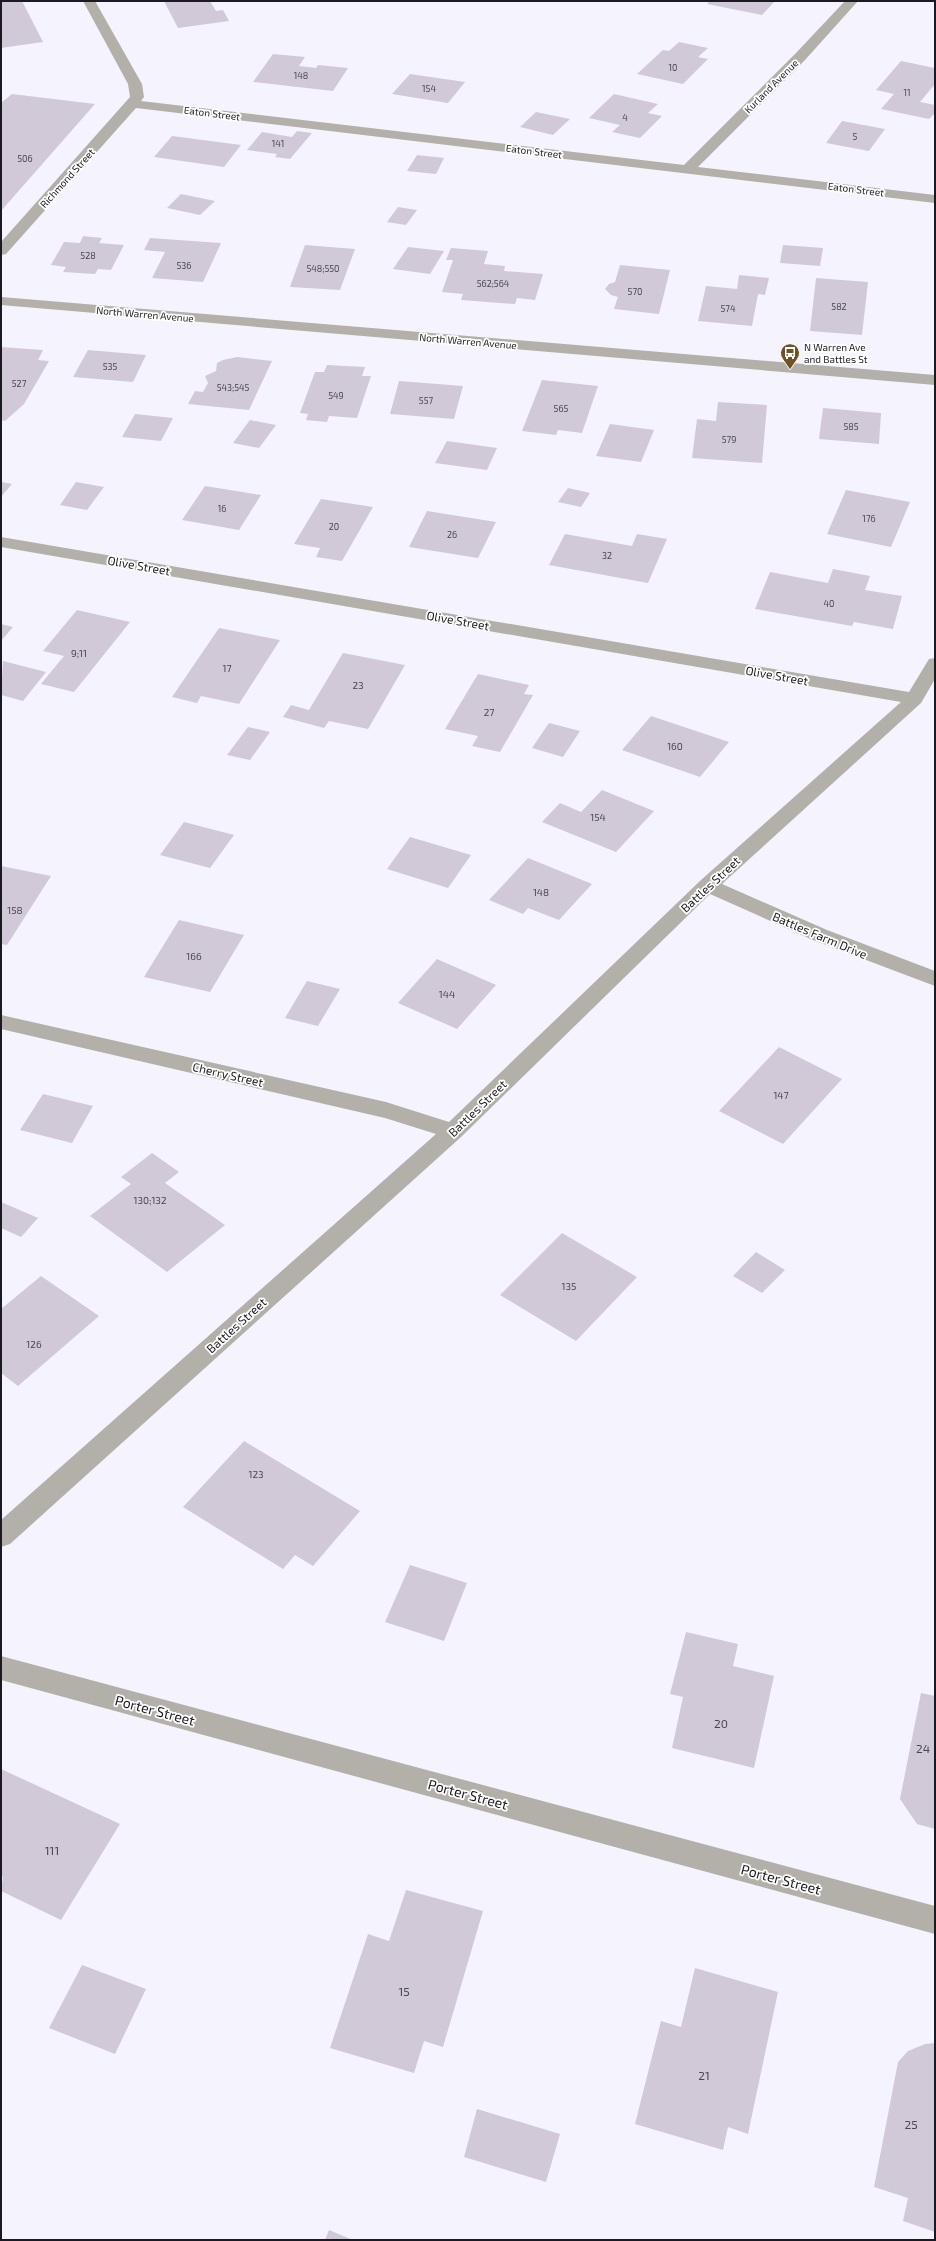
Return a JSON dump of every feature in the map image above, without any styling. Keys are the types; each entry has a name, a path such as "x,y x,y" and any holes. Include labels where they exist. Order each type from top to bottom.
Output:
{"street":[{"path":"89,1 135,84 137,97 133,104"},
{"name":"Kurland Avenue","path":"688,169 800,57 852,1"},
{"name":"Eaton Street","path":"133,104 935,199"},
{"name":"Richmond Street","path":"1,251 133,104"},
{"name":"North Warren Avenue","path":"1,301 935,380"},
{"name":"Olive Street","path":"1,542 915,699"},
{"name":"Battles Street","path":"1,1536 453,1131 708,885 915,699 935,663"},
{"name":"Battles Farm Drive","path":"708,885 750,906 884,961 935,979"},
{"name":"Cherry Street","path":"1,1022 386,1110 453,1131"},
{"name":"Porter Street","path":"1,1668 935,1920"}],"building":[{"path":"1,1 22,1 43,42 1,48"},
{"path":"164,1 210,1 216,11 223,10 229,21 178,28"},
{"path":"710,1 775,1 762,15 707,4"},
{"path":"679,42 708,48 698,57 708,59 683,84 637,74 663,50 669,51"},
{"path":"273,54 305,57 299,66 316,68 318,65 348,68 333,91 253,82"},
{"path":"901,61 935,68 935,84 920,102 935,105 935,113 929,119 881,109 894,94 876,90"},
{"path":"410,74 465,82 448,103 392,94"},
{"path":"12,94 95,104 1,211 1,103"},
{"path":"614,94 658,104 648,113 662,116 640,138 612,132 620,125 589,118"},
{"path":"536,112 570,119 553,135 520,127"},
{"path":"842,121 885,129 869,151 826,143"},
{"path":"297,131 312,133 290,159 275,157 277,154 247,150 262,132 292,137"},
{"path":"172,136 241,145 224,167 154,157"},
{"path":"417,155 444,158 436,174 407,171"},
{"path":"181,194 215,201 200,215 167,208"},
{"path":"398,207 417,210 406,225 387,222"},
{"path":"83,236 102,238 99,243 124,245 111,270 98,269 95,274 63,272 66,267 51,265 64,242 80,243"},
{"path":"150,238 221,243 203,282 152,278 165,252 144,250"},
{"path":"305,245 355,249 340,290 290,287"},
{"path":"783,245 823,248 820,266 780,263"},
{"path":"408,247 444,251 430,274 393,269"},
{"path":"451,248 488,251 484,264 505,266 504,271 543,274 535,300 517,298 515,304 461,300 463,294 442,292 453,260 446,260"},
{"path":"620,265 670,270 659,314 614,309 618,297 611,295 605,289 609,284 615,282"},
{"path":"739,275 769,278 765,295 758,294 752,326 698,321 706,286 737,289"},
{"path":"816,278 868,282 862,335 810,331"},
{"path":"1,347 43,350 38,360 49,361 24,404 5,421 1,420"},
{"path":"88,350 146,355 133,382 73,377"},
{"path":"237,357 272,361 249,410 188,404 195,391 203,392 208,383 205,376 216,371 217,363"},
{"path":"327,365 365,367 362,376 371,376 357,418 329,416 327,422 306,420 308,414 300,413 315,372 324,372"},
{"path":"542,380 598,386 582,433 558,430 556,435 522,431"},
{"path":"399,381 463,386 454,419 390,414"},
{"path":"718,402 767,405 762,463 692,458 697,419 716,421"},
{"path":"823,408 881,413 879,444 819,439"},
{"path":"135,414 173,418 161,441 122,437"},
{"path":"250,420 276,425 259,448 233,443"},
{"path":"610,424 654,430 641,462 596,456"},
{"path":"447,441 497,448 487,470 435,463"},
{"path":"1,482 12,484 1,497"},
{"path":"76,482 104,487 87,510 60,505"},
{"path":"205,486 261,495 239,530 182,520"},
{"path":"568,488 590,493 581,507 558,502"},
{"path":"846,490 910,502 891,547 827,534"},
{"path":"321,499 373,507 342,561 316,557 320,548 294,544"},
{"path":"427,511 496,522 478,558 409,547"},
{"path":"565,534 632,546 637,534 667,539 648,583 549,565"},
{"path":"833,569 870,576 865,590 902,596 893,629 854,622 852,626 755,609 770,572 828,583"},
{"path":"77,610 130,622 74,692 41,684 64,656 43,651"},
{"path":"1,624 13,627 1,641"},
{"path":"219,628 280,640 239,704 201,696 197,703 172,697"},
{"path":"343,653 405,665 368,729 329,721 324,728 283,717 291,705 309,710"},
{"path":"3,661 46,672 23,701 1,695"},
{"path":"478,674 529,685 524,694 533,695 500,752 472,746 478,736 445,729"},
{"path":"651,716 729,742 700,777 622,750"},
{"path":"549,723 580,731 563,757 532,748"},
{"path":"248,727 270,732 250,760 227,755"},
{"path":"602,790 654,811 616,852 542,822 560,803 581,812"},
{"path":"184,822 234,835 210,868 160,855"},
{"path":"410,837 471,855 448,888 387,869"},
{"path":"528,858 592,884 559,920 528,908 523,914 489,900"},
{"path":"1,866 51,876 7,945 1,944"},
{"path":"179,920 244,935 210,992 144,977"},
{"path":"437,959 496,985 457,1029 398,1003"},
{"path":"307,981 340,989 318,1026 285,1018"},
{"path":"779,1047 842,1079 783,1144 719,1111"},
{"path":"43,1094 93,1106 72,1143 20,1130"},
{"path":"152,1153 179,1172 165,1183 225,1225 167,1272 90,1216 131,1184 121,1177"},
{"path":"1,1202 38,1218 21,1237 1,1228"},
{"path":"562,1233 637,1277 576,1341 500,1295"},
{"path":"756,1252 785,1270 762,1293 733,1276"},
{"path":"41,1276 99,1316 18,1386 1,1373 1,1309"},
{"path":"244,1441 360,1511 313,1566 295,1555 283,1569 183,1507"},
{"path":"410,1565 467,1583 444,1641 385,1622"},
{"path":"686,1632 738,1644 733,1666 774,1676 754,1768 672,1748 683,1697 670,1694"},
{"path":"921,1693 935,1696 935,1829 917,1824 900,1799"},
{"path":"1,1769 120,1824 61,1920 1,1891 3,1877 1,1876"},
{"path":"406,1890 483,1911 443,2047 424,2041 414,2073 330,2048 368,1934 389,1941"},
{"path":"82,1965 146,1989 115,2054 49,2028"},
{"path":"695,1968 778,1992 748,2134 728,2127 723,2150 635,2124 661,2021 681,2027"},
{"path":"935,2043 935,2232 903,2221 908,2198 874,2187 898,2062 908,2051 925,2044"},
{"path":"477,2109 560,2134 546,2182 464,2157"},
{"path":"329,2230 353,2240 325,2240"}],"place":[{"name":"N Warren Ave and Battles St","path":"790,370"}]}
